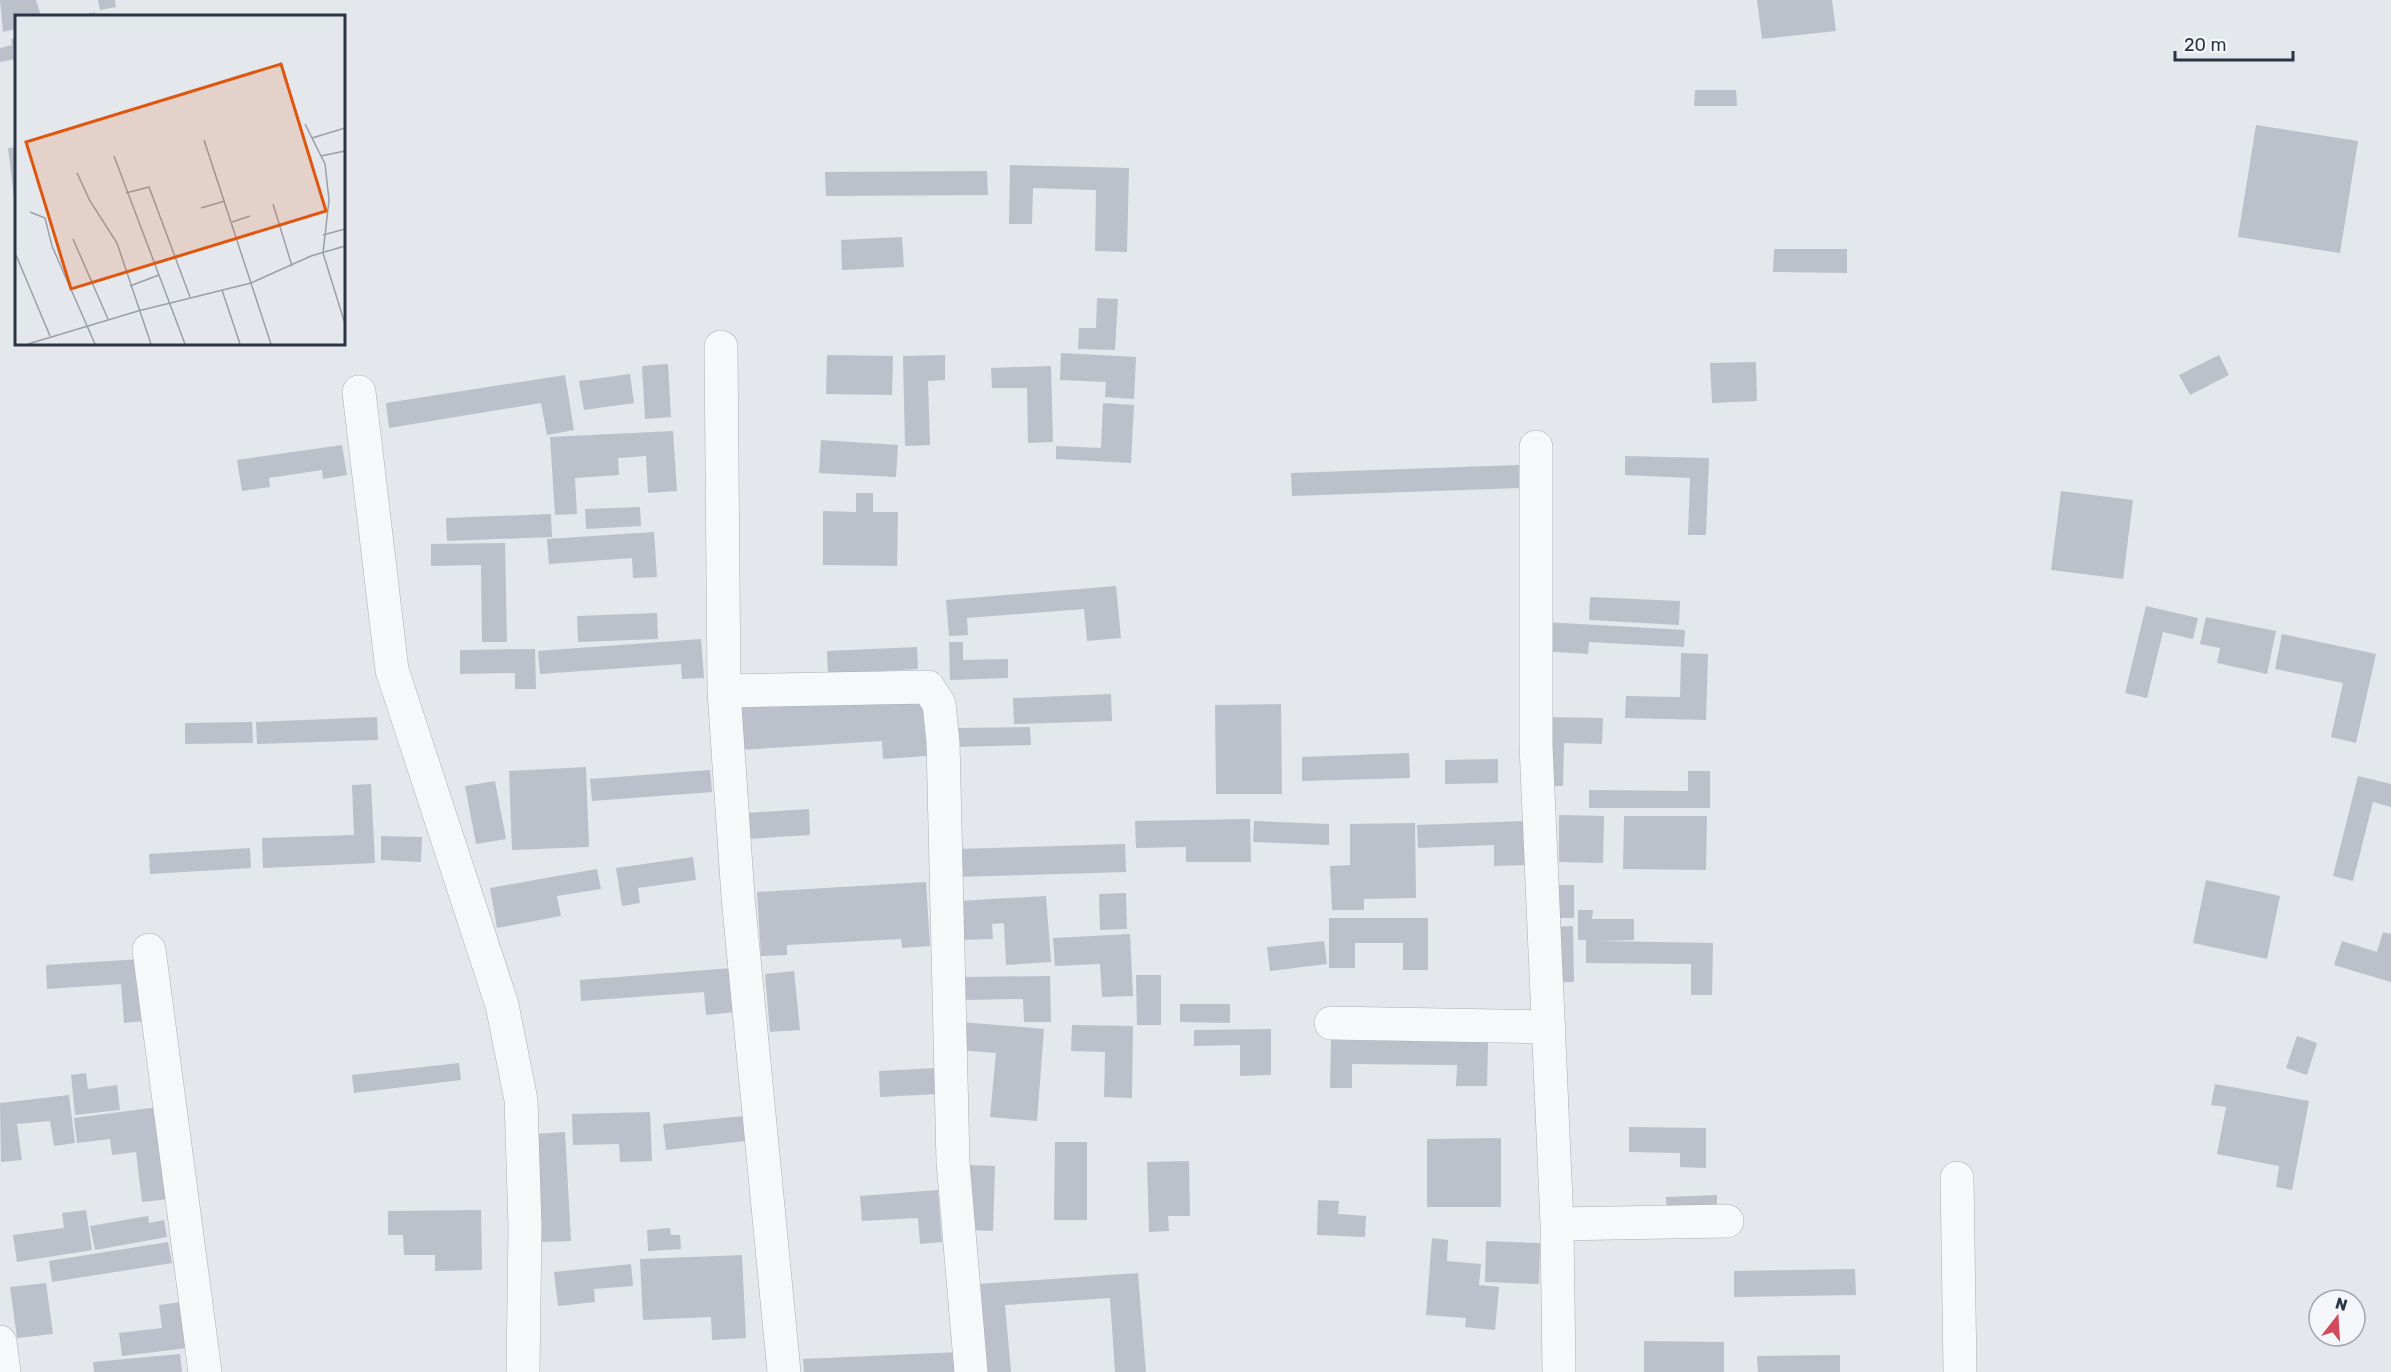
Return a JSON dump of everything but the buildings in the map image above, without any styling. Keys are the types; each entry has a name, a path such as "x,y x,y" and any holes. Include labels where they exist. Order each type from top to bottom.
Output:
{"street":[{"path":"721,347 724,691 738,897 784,1372"},
{"path":"359,392 392,670 502,1005 521,1100 525,1226 523,1372"},
{"path":"1536,447 1536,745 1557,1224 1559,1372"},
{"path":"724,691 928,687 939,704 943,742 953,1162 971,1372"},
{"path":"149,950 206,1372"},
{"path":"1331,1023 1549,1027"},
{"path":"1957,1178 1960,1372"},
{"path":"1557,1224 1727,1221"},
{"path":"0,1342 4,1372"}]}
